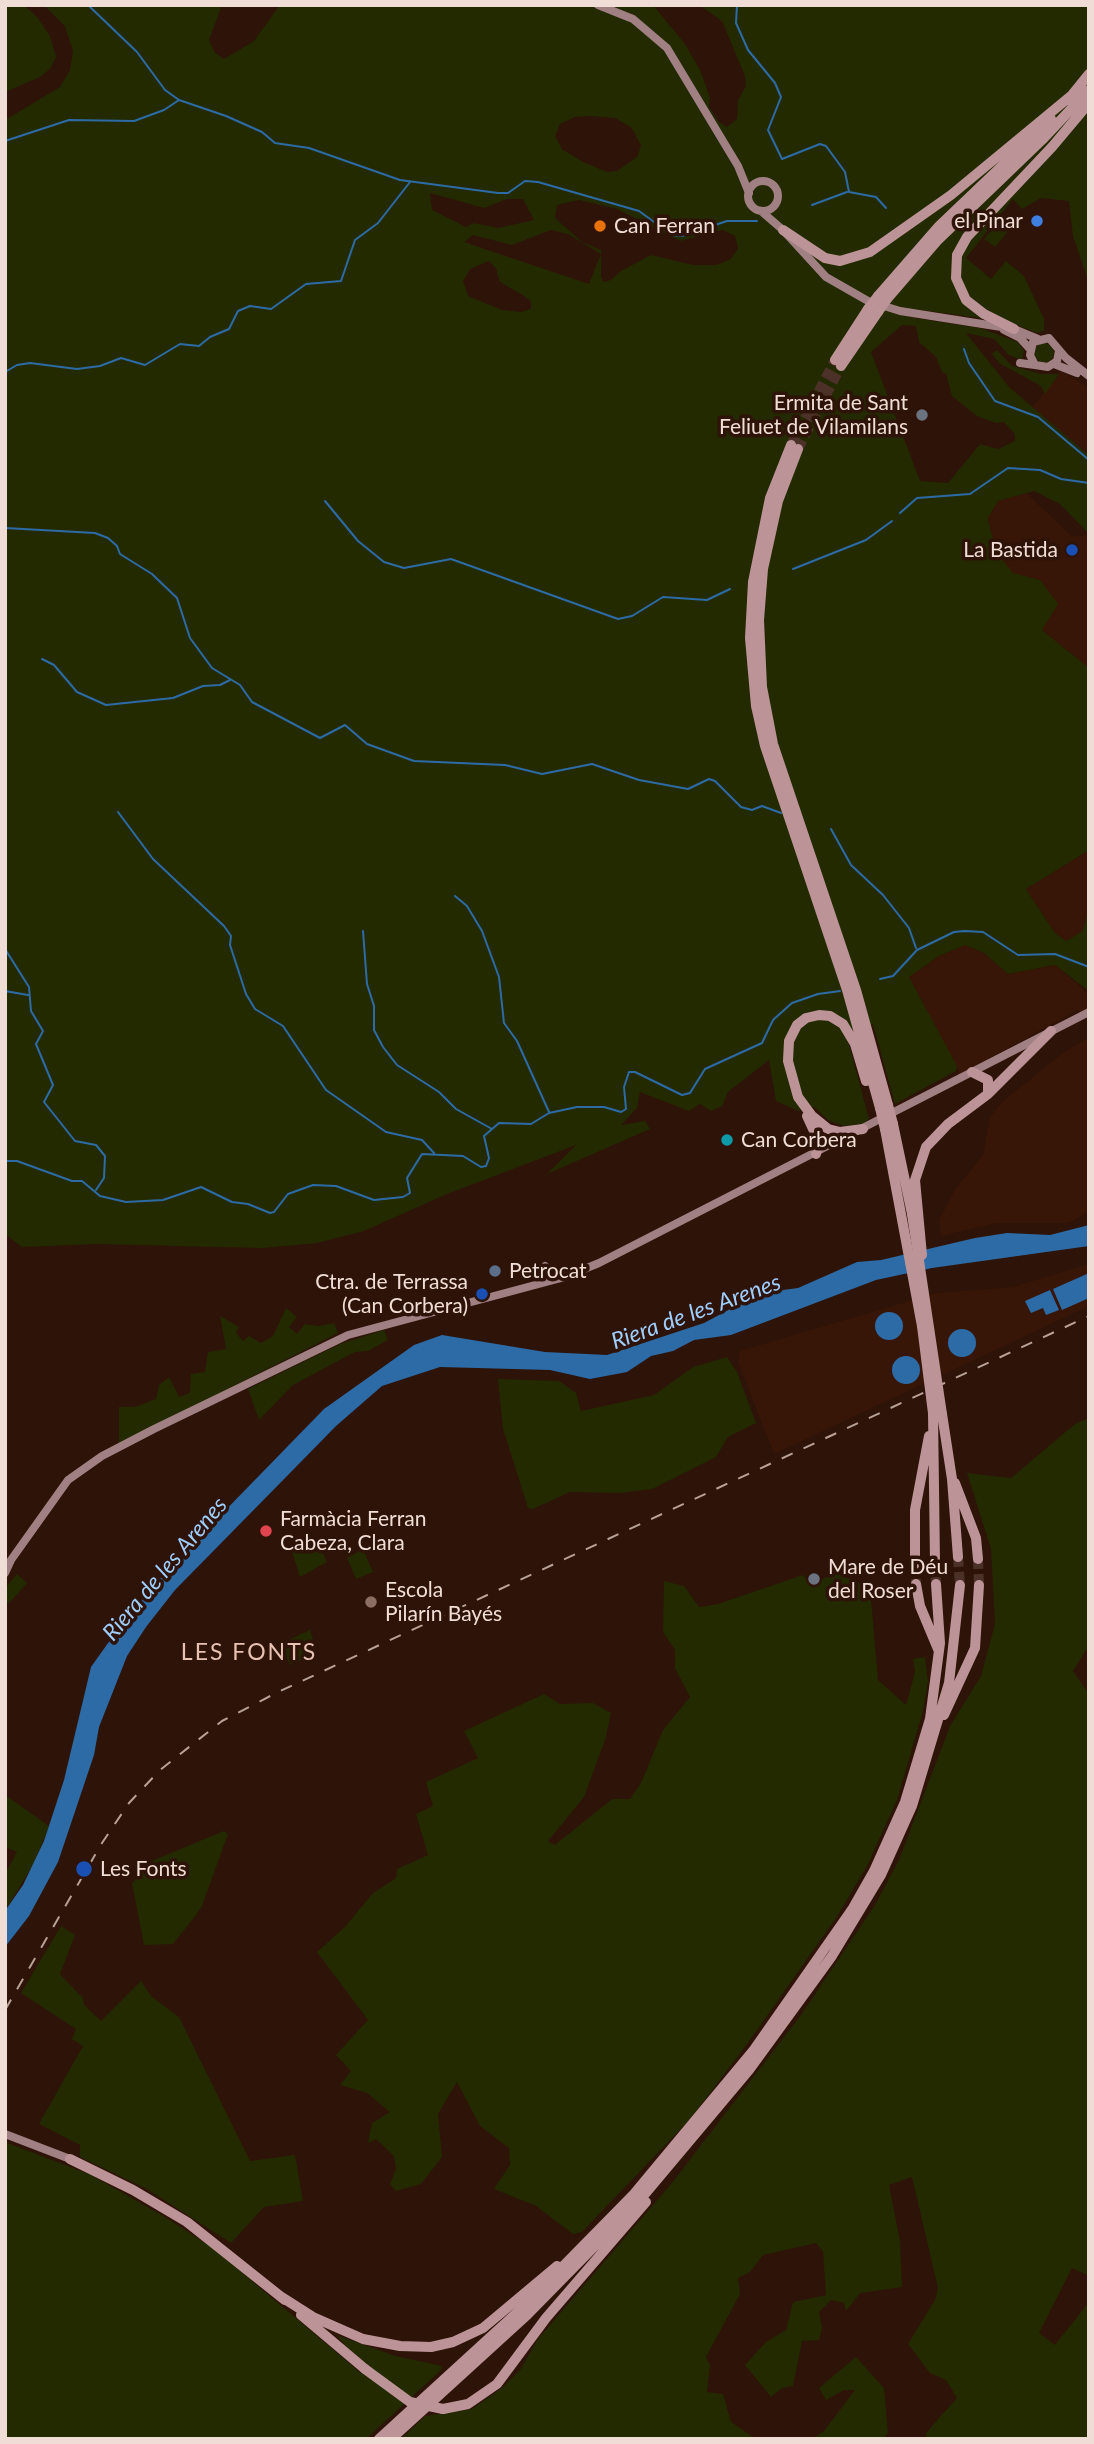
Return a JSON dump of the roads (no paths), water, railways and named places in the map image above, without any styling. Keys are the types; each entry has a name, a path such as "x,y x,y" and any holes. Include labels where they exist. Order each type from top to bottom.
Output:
{"highway":[{"path":"838,363 873,310 929,236 1038,132 1089,74"},
{"path":"882,298 1089,90"},
{"path":"783,230 825,258 840,261 870,252 951,195 1072,95"},
{"path":"1014,329 984,314 966,300 956,278 957,255 967,237 1089,103"},
{"path":"794,447 778,501 763,569 759,620 762,687 774,744 853,978 881,1108 911,1216 922,1269 936,1416 935,1562"},
{"path":"816,1154 819,1142 798,1097 789,1067 791,1036 806,1018 827,1015 843,1024 852,1036 881,1108"},
{"path":"958,1557 952,1479 936,1416 911,1216 915,1180 926,1147 948,1124 988,1094 1052,1031"},
{"path":"972,1072 988,1080 988,1094"},
{"path":"798,1097 812,1116 828,1129 840,1132 863,1129"},
{"path":"886,1128 896,1180 911,1216"},
{"path":"915,1564 915,1510 936,1416"},
{"path":"952,1479 967,1512 978,1559"},
{"path":"916,1584 920,1606 939,1652"},
{"path":"379,2439 521,2309 610,2220 663,2161 753,2051 853,1908 884,1850 905,1801 930,1719 939,1652 936,1584"},
{"path":"70,2159 133,2190 187,2222 280,2296 365,2369 410,2402 443,2409 468,2404 497,2384 541,2325 684,2159 832,1956 881,1875 912,1806 939,1721 949,1683 960,1585"},
{"path":"939,1721 952,1701 975,1647 979,1586"},
{"path":"391,2439 571,2273 647,2192 730,2094"},
{"path":"280,2296 326,2324 363,2339 415,2348 444,2345 483,2328 610,2220"}],"main road":[{"path":"598,5 626,15 662,42 738,166 751,203 783,230 826,276 868,301 900,311 1014,329 1038,339 1051,339 1059,351 1089,379"},
{"path":"738,166 776,188 776,204 783,230"},
{"path":"749,193 753,185 763,181"},
{"path":"761,211 769,210 776,204"},
{"path":"995,326 1020,338 1030,349 1035,365"},
{"path":"1030,349 1038,339"},
{"path":"1054,364 1059,351"},
{"path":"1020,363 1044,368 1054,364 1069,368 1089,379"},
{"path":"5,1573 8,1563 68,1480 95,1461 154,1429 348,1335 556,1279 599,1263 1089,1012"},
{"path":"541,1283 547,1268 556,1279"},
{"path":"5,2134 70,2159"}],"water":[{"path":"1089,1225 1089,1246 932,1268 876,1280 731,1335 694,1340 673,1351 651,1356 627,1372 590,1379 550,1370 440,1367 382,1386 336,1426 175,1590 146,1627 127,1656 99,1727 94,1755 58,1862 29,1916 5,1947 5,1911 23,1885 44,1841 64,1780 91,1667 128,1615 176,1561 324,1409 414,1345 442,1335 545,1352 607,1355 704,1323 760,1293 798,1288 857,1262 881,1260 975,1238 1007,1233 1050,1235"},
{"path":"1089,1273 1089,1298 1062,1310 1053,1289"},
{"path":"1050,1290 1059,1310 1046,1315 1043,1308 1031,1313 1025,1301"},
{"path":"889,1312 899,1316 903,1326 899,1336 889,1340 879,1336 875,1326 879,1316"},
{"path":"962,1329 972,1333 976,1343 972,1353 962,1357 952,1353 948,1343 952,1333"},
{"path":"906,1356 916,1360 920,1370 916,1380 906,1384 896,1380 892,1370 896,1360"}],"waterway":[{"path":"88,5 137,52 165,90 179,100"},
{"path":"737,5 736,23 748,50 775,83 781,97 768,130 782,159 820,144 826,146 845,172 849,192 876,197 886,208"},
{"path":"5,141 69,120 134,121 164,110 179,100 262,132 275,143 309,148 400,180 498,193 508,193 525,181 538,182 639,211 672,235 682,236 727,221 757,221"},
{"path":"5,372 17,365 30,363 77,369 100,366 121,358 145,365 180,344 199,346 210,337 229,329 238,311 250,306 271,309 306,284 341,281 355,240 378,223 410,182"},
{"path":"812,205 847,192"},
{"path":"964,349 969,363 995,401 1038,417 1089,460"},
{"path":"900,513 917,498 970,494 1008,468 1040,470 1061,479 1089,483"},
{"path":"325,501 358,541 384,562 404,568 451,559 618,619 632,616 663,597 707,600 730,589"},
{"path":"793,569 866,540 892,521"},
{"path":"5,528 95,533 108,538 117,546 120,554 152,574 177,598 190,638 212,668 240,685 252,702 320,738 345,725 367,744 414,761 505,765 542,774 592,764 639,780 688,789 709,779 715,781 741,807 752,810 762,806 781,813"},
{"path":"42,659 54,665 77,692 106,705 173,698 203,686 220,685 230,680"},
{"path":"118,812 153,859 224,926 231,936 230,945 246,994 255,1009 283,1026 326,1090 386,1132 422,1140 434,1153"},
{"path":"831,829 851,865 883,895 909,928 916,948"},
{"path":"455,896 467,906 482,931 499,977 504,1023 517,1041 549,1112"},
{"path":"363,931 367,984 374,1006 374,1030 383,1047 397,1065 439,1092 456,1109 492,1129"},
{"path":"880,979 893,976 917,950 954,932 965,931 983,932 1018,955 1055,954 1089,967"},
{"path":"5,949 29,987 31,1011 43,1031 36,1044 53,1085 44,1102 75,1141 96,1145 105,1156 104,1178 96,1190"},
{"path":"5,991 28,995"},
{"path":"5,1161 17,1161 72,1181 82,1181 100,1196 126,1202 163,1200 201,1187 232,1202 248,1204 270,1213 274,1212 288,1194 313,1185 336,1186 374,1200 403,1197 410,1193 407,1178 422,1154 463,1156 481,1167 486,1166 489,1158 484,1136 499,1123 531,1124 549,1113 577,1107 604,1107 621,1112 626,1109 624,1087 629,1072 635,1072 682,1095 690,1093 705,1069 762,1043 773,1020 792,1003 818,994 840,991"}],"tunnel":[{"path":"791,445 835,360"},
{"path":"798,449 841,366"},
{"path":"958,1557 960,1585"},
{"path":"978,1559 979,1585"},
{"path":"935,1562 936,1584"},
{"path":"915,1564 916,1584"}],"railway":[{"path":"5,2010 102,1843 129,1803 160,1770 222,1721 276,1693 1089,1316"}],"place":[{"name":"el Pinar","path":"1037,221"},
{"name":"Can Ferran","path":"600,226"},
{"name":"Ermita de Sant Feliuet de Vilamilans","path":"922,415"},
{"name":"La Bastida","path":"1072,550"},
{"name":"Can Corbera","path":"727,1140"},
{"name":"Petrocat","path":"495,1271"},
{"name":"Ctra. de Terrassa (Can Corbera)","path":"482,1294"},
{"name":"Farmàcia Ferran Cabeza, Clara","path":"266,1531"},
{"name":"Mare de Déu del Roser","path":"814,1579"},
{"name":"Escola Pilarín Bayés","path":"371,1602"},
{"name":"Les Fonts","path":"84,1869"}],"district":[{"name":"LES FONTS","path":"249,1653"}],"water label":[{"name":"Riera de les Arenes","path":"696,1312"},
{"name":"Riera de les Arenes","path":"165,1569"}]}
